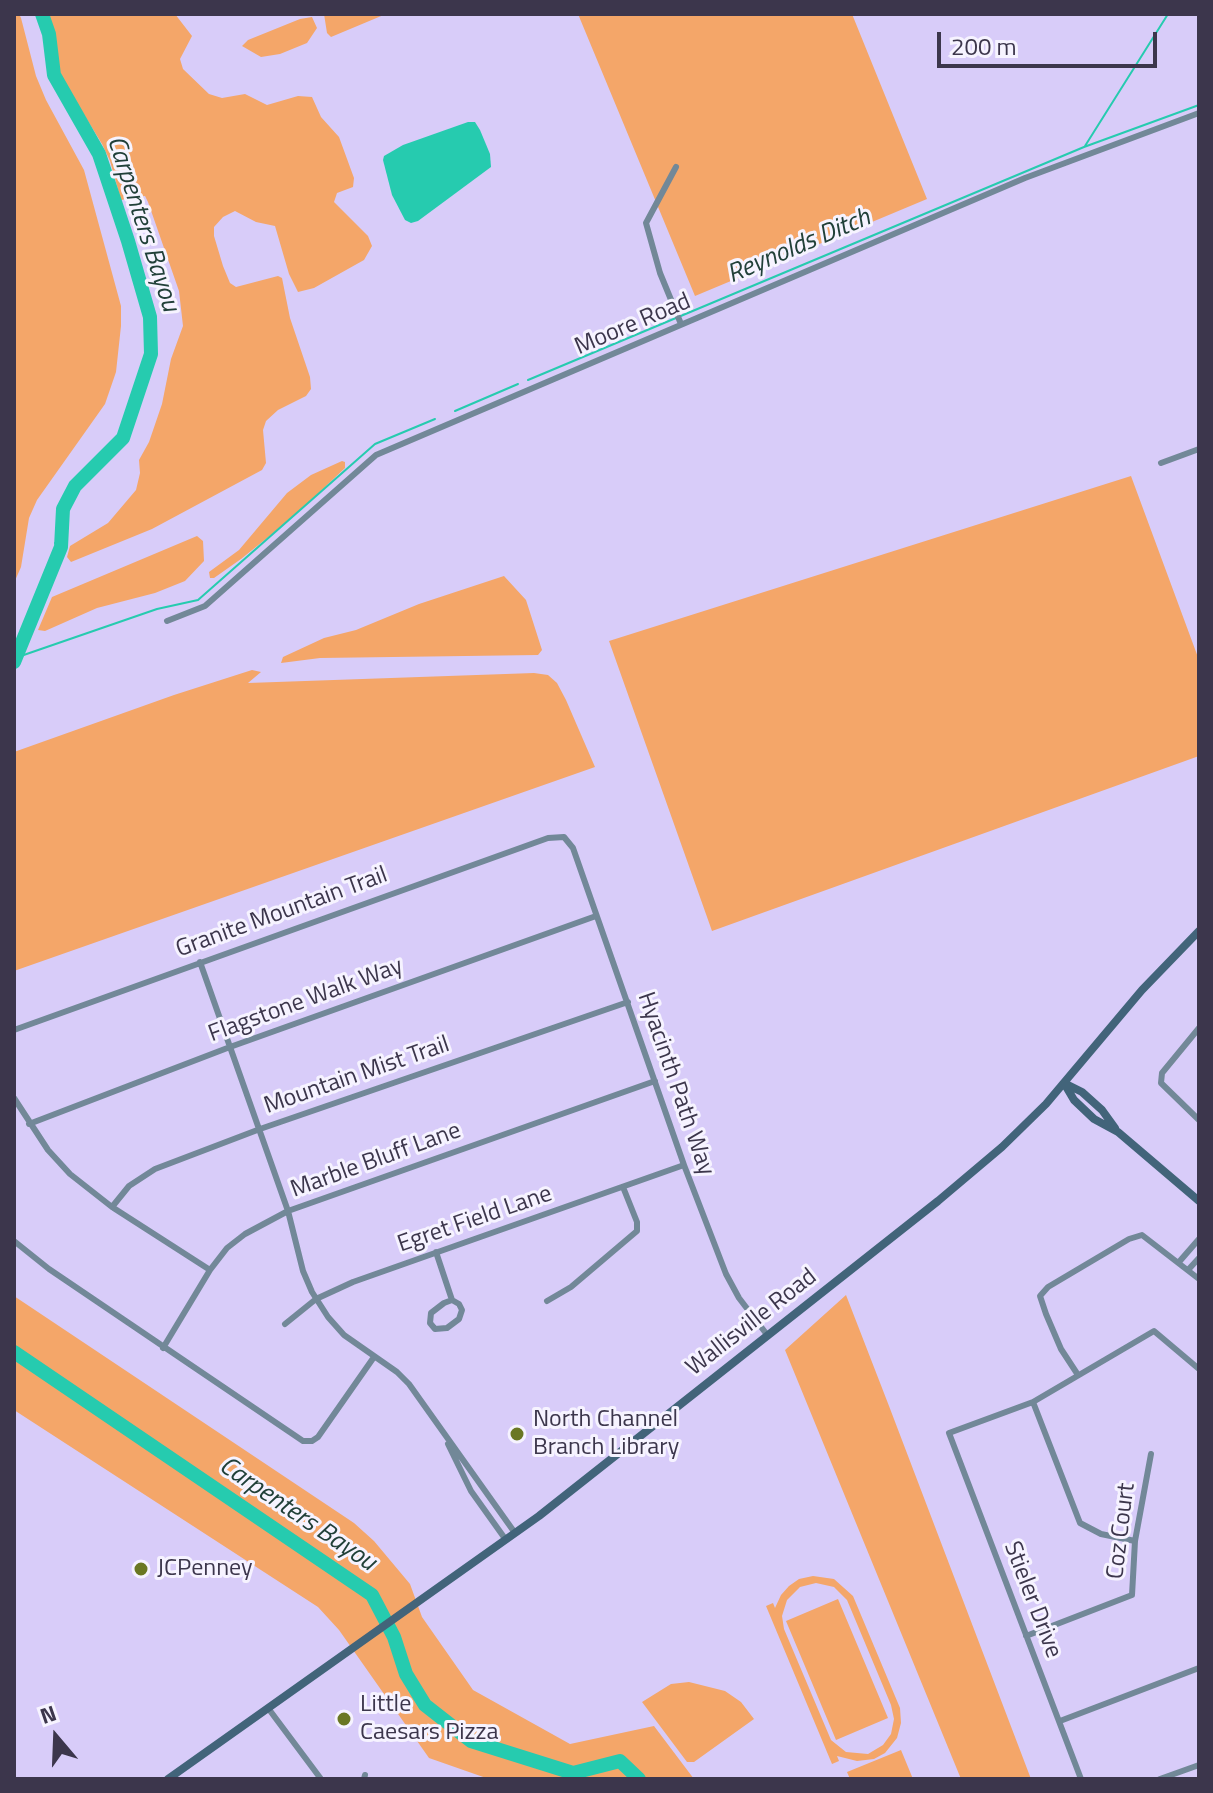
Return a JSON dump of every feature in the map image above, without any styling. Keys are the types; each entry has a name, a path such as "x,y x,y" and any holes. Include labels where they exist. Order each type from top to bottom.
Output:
{"main road":[{"name":"Wallisville Road","path":"168,1779 598,1472 948,1193 1002,1147 1064,1083 1142,990 1199,931"},
{"path":"1064,1083 1082,1092 1102,1110 1118,1132 1199,1201"}],"street":[{"name":"Moore Road","path":"167,621 205,606 376,455 1025,178 1199,113"},
{"path":"676,167 646,223 660,273 681,324"},
{"path":"1161,463 1199,449"},
{"name":"Hyacinth Path Way","path":"564,837 573,848 684,1165 726,1274 739,1298 768,1336"},
{"name":"Granite Mountain Trail","path":"14,1030 548,838 564,837"},
{"name":"Flagstone Walk Way","path":"29,1124 230,1047 596,916"},
{"path":"200,962 288,1211 303,1271 316,1299 340,1331 409,1384 515,1533"},
{"name":"Mountain Mist Trail","path":"112,1207 129,1186 149,1172 260,1129 628,1002"},
{"path":"1199,1028 1162,1073 1161,1083 1199,1120"},
{"name":"Marble Bluff Lane","path":"163,1348 210,1270 227,1248 245,1234 288,1211 655,1081"},
{"path":"14,1098 29,1124 63,1168 112,1207 210,1270"},
{"name":"Egret Field Lane","path":"285,1324 316,1299 436,1252 684,1165"},
{"path":"547,1301 571,1287 634,1235 637,1222 623,1187"},
{"path":"1078,1375 1061,1349 1040,1296 1048,1287 1129,1239 1142,1235 1199,1279"},
{"path":"1179,1262 1199,1239"},
{"path":"14,1241 49,1269 299,1439 312,1441 318,1437 374,1357"},
{"path":"436,1252 452,1300 460,1307 460,1316 444,1329 435,1329 430,1323 431,1313 452,1300"},
{"path":"1188,1270 1199,1258"},
{"path":"1135,1541 1101,1534 1080,1523 1033,1402 1154,1331 1199,1369"},
{"name":"Stieler Drive","path":"1033,1402 949,1433 1081,1779"},
{"path":"446,1437 471,1491 506,1540"},
{"name":"Coz Court","path":"1026,1636 1132,1595 1135,1541 1151,1454"},
{"path":"1060,1721 1199,1668"},
{"path":"268,1708 321,1779"},
{"path":"1160,1779 1199,1765"}],"shaded area":[{"path":"14,14 19,14 21,18 36,76 46,100 84,170 121,306 121,326 116,372 105,404 37,500 29,518 21,567 14,583"},
{"path":"45,14 175,14 192,36 180,59 183,69 209,94 222,98 245,94 267,105 298,96 312,97 321,117 339,137 354,178 353,187 337,193 334,202 368,236 372,246 364,260 314,288 298,292 289,274 275,226 256,222 235,211 223,217 214,227 214,236 230,283 236,287 278,276 282,278 311,389 306,396 278,410 266,421 263,430 266,463 262,470 152,529 71,562 67,557 70,546 108,523 136,490 139,460 149,442 162,404 171,359 183,326 179,291 148,202 145,196 121,200 102,144 58,72 51,28"},
{"path":"324,14 386,14 331,37 327,33"},
{"path":"578,14 852,14 927,199 695,296"},
{"path":"312,17 317,28 307,43 280,54 261,57 242,46 248,40"},
{"path":"475,122 480,130 490,154 491,167 418,221 411,223 405,220 392,195 384,156 403,145"},
{"path":"342,461 345,468 293,517 241,559 210,578 209,572 239,550 287,493 311,475"},
{"path":"1131,476 1199,660 1199,756 712,931 609,641"},
{"path":"197,536 203,541 204,561 185,581 155,593 97,608 45,631 38,630 52,597"},
{"path":"504,576 526,600 542,650 538,655 320,658 281,663 283,657 324,638 356,630 419,604"},
{"path":"252,670 261,672 248,683 548,675 557,683 566,700 595,767 14,971 14,752"},
{"path":"846,1295 1031,1779 961,1779 785,1350"},
{"path":"14,1296 354,1523 374,1541 410,1584 422,1617 473,1690 570,1744 654,1726 694,1779 489,1779 429,1758 339,1630 318,1607 14,1410"},
{"path":"813,1576 834,1579 853,1596 900,1708 901,1723 897,1738 885,1753 874,1759 857,1761 837,1756 839,1761 832,1764 766,1606 773,1603 775,1608 781,1595 799,1579","holes":["816,1583 834,1587 847,1600 894,1719 891,1734 883,1745 868,1754 846,1752 831,1740 784,1629 782,1616 787,1600 800,1587"]},
{"path":"838,1599 888,1718 836,1740 786,1621"},
{"path":"689,1682 725,1691 741,1702 754,1719 694,1762 687,1762 642,1702 671,1684"},
{"path":"901,1750 913,1779 850,1779 847,1772"}],"waterway":[{"name":"Carpenters Bayou","path":"14,662 61,547 63,509 75,486 123,438 151,354 150,317 128,241 99,154 54,75 49,34 42,14"},
{"path":"1085,146 1168,14"},
{"name":"Reynolds Ditch","path":"528,380 1084,147 1199,105"},
{"name":"Reynolds Ditch","path":"455,411 518,384"},
{"name":"Reynolds Ditch","path":"15,658 157,609 198,600 375,444 435,419"},
{"name":"Carpenters Bayou","path":"55,543 61,547"},
{"name":"Carpenters Bayou","path":"14,1352 372,1595 394,1637 406,1674 425,1705 471,1741 573,1773 620,1761 639,1779"}],"place":[{"name":"North Channel Branch Library","path":"517,1434"},
{"name":"JCPenney","path":"141,1569"},
{"name":"Little Caesars Pizza","path":"344,1719"}]}
